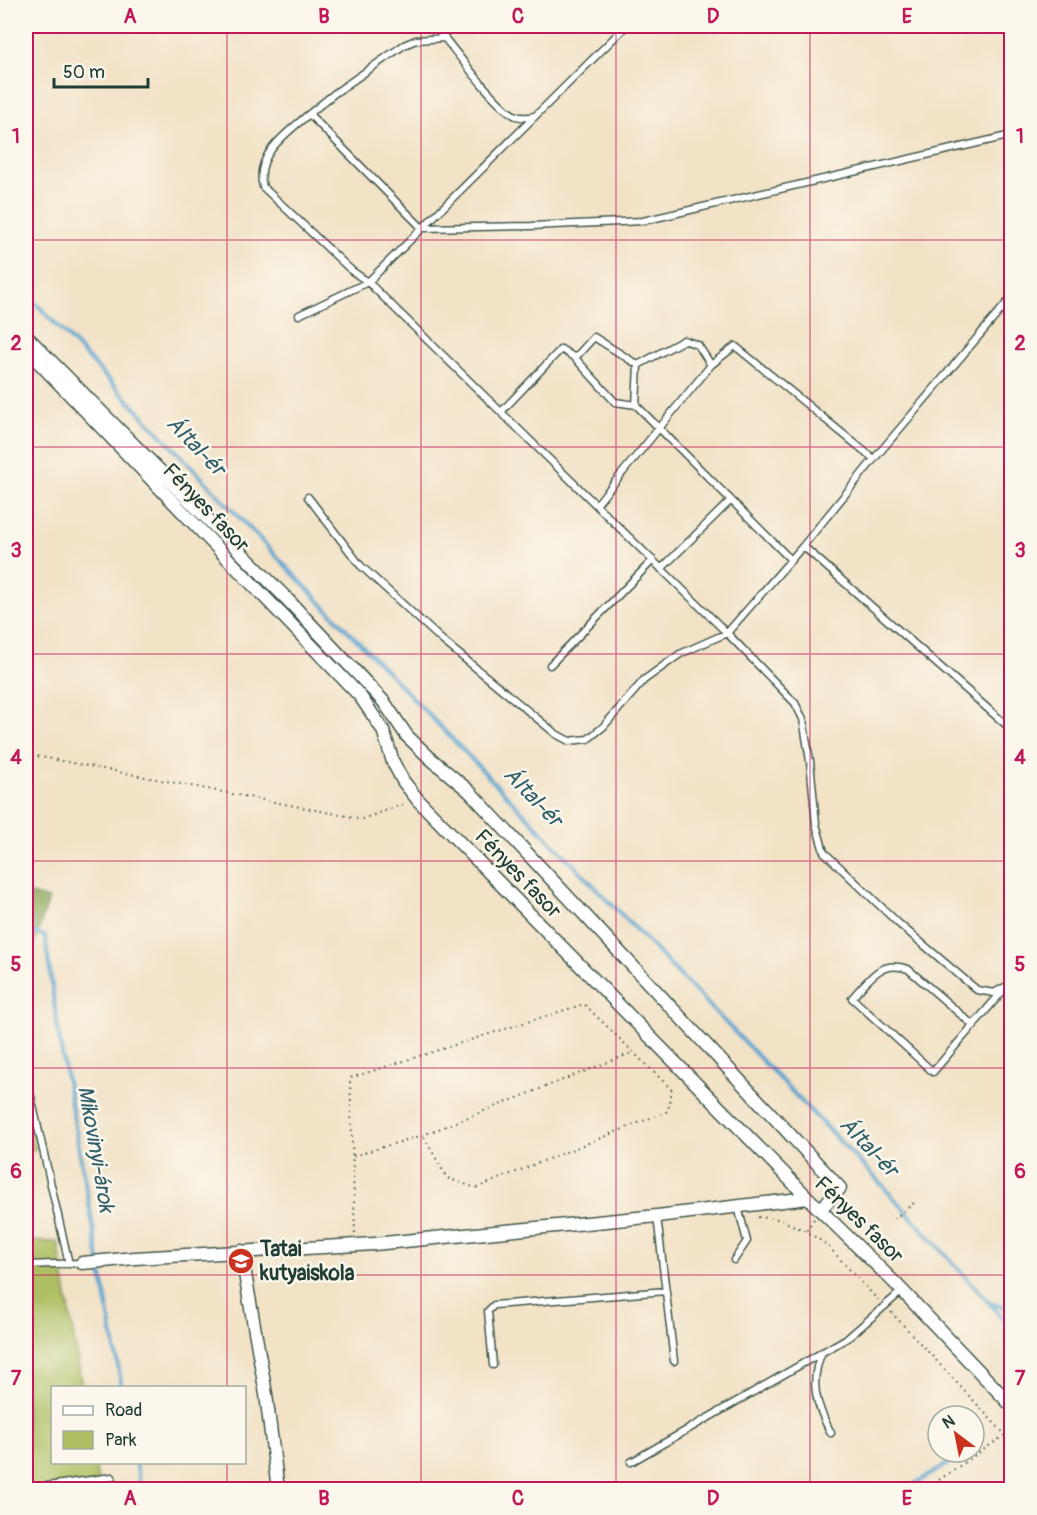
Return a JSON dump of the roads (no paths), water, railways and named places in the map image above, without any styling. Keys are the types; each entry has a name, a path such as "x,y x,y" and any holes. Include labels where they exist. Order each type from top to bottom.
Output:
{"street":[{"path":"26,336 286,598 384,702 407,736 430,759 469,791 840,1188 820,1210"},
{"name":"Fényes fasor","path":"26,349 360,696 383,730 393,762 403,781 418,800 902,1291 1011,1406"},
{"path":"80,1263 356,1245 657,1216 739,1213 808,1198"},
{"path":"241,1251 266,1394 278,1490"}],"lane":[{"path":"435,26 500,103 514,115 526,118 537,115"},
{"path":"299,315 368,282 626,26"},
{"path":"445,38 416,40 404,45 309,114 281,138 269,152 260,176 263,187 352,271 368,282 727,633 795,703 803,719 816,824 824,852 898,923 977,990 994,993 1010,986"},
{"path":"309,114 422,228 643,221 1011,135"},
{"path":"309,497 360,565 443,640 556,735 569,741 588,739 603,727 644,680 680,654 727,633 803,546 873,459 1011,297"},
{"path":"575,358 594,337 638,365"},
{"path":"638,365 684,340 698,345 711,365"},
{"path":"596,505 711,365 735,346 873,459"},
{"path":"501,412 561,349 575,358 615,402 636,405 791,560"},
{"path":"636,405 638,365"},
{"path":"661,569 731,500"},
{"path":"803,546 1011,730"},
{"path":"550,665 652,560"},
{"path":"974,1026 908,969 898,965 886,966 877,972 852,998 933,1072 1010,986"},
{"path":"26,1076 80,1263 26,1265"},
{"path":"734,1260 747,1241 739,1213"},
{"path":"657,1216 674,1361"},
{"path":"493,1365 488,1311 494,1305 666,1291"},
{"path":"631,1462 849,1336 902,1291"},
{"path":"823,1352 815,1368 816,1398 831,1433"},
{"path":"26,1489 112,1477"}],"waterway":[{"name":"Által-ér","path":"26,293 884,1187 1012,1328"},
{"name":"Mikovinyi-árok","path":"26,931 45,936 59,1037 122,1386"},
{"path":"989,1303 1012,1309"},
{"name":"Mikovinyi-árok","path":"136,1464 141,1490"},
{"path":"905,1490 947,1464"}],"place":[{"name":"Tatai kutyaiskola","path":"241,1261"}]}
